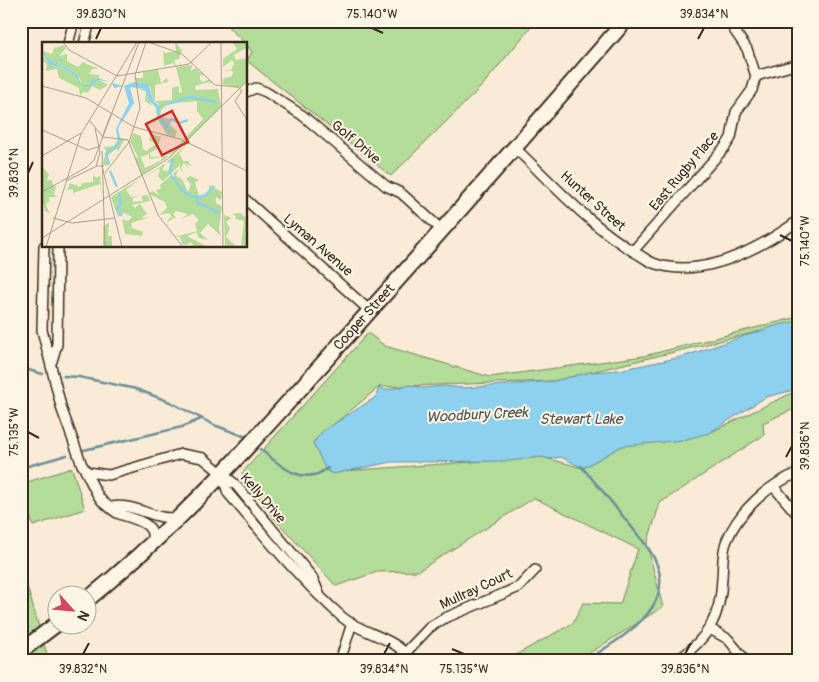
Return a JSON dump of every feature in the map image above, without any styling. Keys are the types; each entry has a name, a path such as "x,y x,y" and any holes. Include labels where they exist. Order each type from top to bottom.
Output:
{"main road":[{"name":"Cooper Street","path":"98,591 147,550 222,475 515,148 625,21"},
{"path":"24,649 48,631"}],"street":[{"path":"69,42 74,21"},
{"path":"85,42 90,21"},
{"path":"728,21 747,49 756,76 798,64"},
{"name":"East Rugby Place","path":"633,251 725,147 731,138 736,112 752,90 756,76"},
{"name":"Golf Drive","path":"248,91 256,88 266,92 302,115 386,186 400,193 442,230"},
{"name":"Hunter Street","path":"515,148 614,240 655,264 679,267 706,265 738,254 782,233 798,222"},
{"name":"Lyman Avenue","path":"248,202 370,311"},
{"path":"44,248 42,330 62,410 82,465 102,500 115,512 141,520 148,525 152,538 147,550"},
{"path":"51,366 57,344 58,248"},
{"path":"82,465 87,472 109,476 181,454 192,454 202,458 222,475"},
{"path":"677,661 697,646 710,629 719,608 726,541 744,514 758,499 798,473"},
{"name":"Kelly Drive","path":"222,475 228,493 303,579 343,618 382,637 406,652 412,661"},
{"path":"774,487 798,515"},
{"path":"111,507 127,506 171,519 182,516"},
{"name":"Mullray Court","path":"406,652 430,627 445,618 519,587 535,570"},
{"path":"340,661 352,624"},
{"path":"710,629 728,639 746,661"}],"green space":[{"path":"222,21 536,21 481,87 391,176 248,62 252,52 248,47 248,42 244,42"},
{"path":"798,317 798,322 554,381 379,387 314,441 328,472 542,457 583,468 622,446 709,433 798,390 798,407 763,423 764,435 660,503 647,544 663,607 577,661 505,661 573,623 583,603 620,604 638,549 534,498 418,571 377,572 336,586 272,516 242,473 368,333 385,346 490,377 644,356"},
{"path":"72,468 85,509 33,526 21,484"},
{"path":"21,566 49,661 22,661"}],"water":[{"name":"Stewart Lake","path":"798,321 798,389 766,397 709,433 683,440 622,446 583,468 561,457 550,459 542,457 510,461 391,462 333,474 326,470 313,443 323,431 376,397 379,387 385,390 410,385 423,388 444,386 464,388 554,381 590,372 619,370 682,357 775,326"}],"waterway":[{"name":"Woodbury Creek","path":"21,368 43,374"},
{"name":"Woodbury Creek","path":"63,376 79,377 136,389 170,402 214,425 249,438"},
{"path":"84,450 182,427 201,419"},
{"name":"Woodbury Creek","path":"260,449 275,462 300,475 318,474 328,468"},
{"path":"21,468 67,455"},
{"path":"581,466 648,548 659,570 660,581 659,593 653,606 640,622 585,661"}]}
